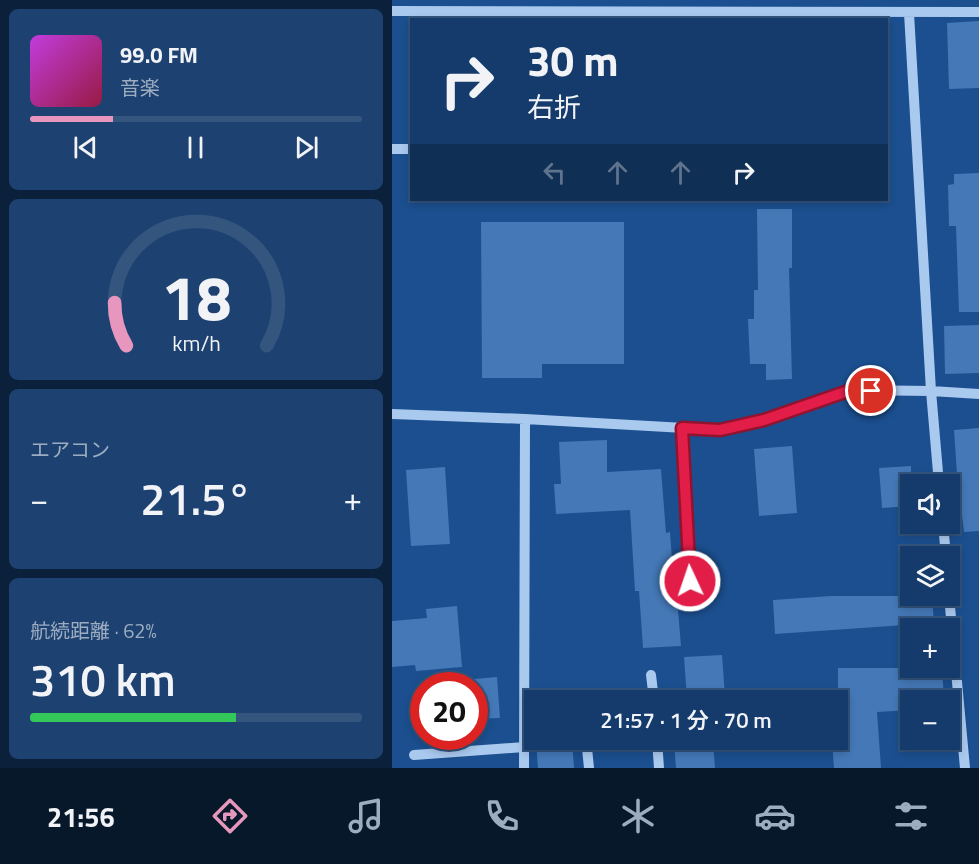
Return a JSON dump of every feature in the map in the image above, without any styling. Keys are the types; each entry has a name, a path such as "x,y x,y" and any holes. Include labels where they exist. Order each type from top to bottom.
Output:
{"street":[{"path":"798,0 798,12"},
{"path":"392,11 743,16 798,12 980,12"},
{"path":"909,13 931,391 938,474"},
{"path":"392,148 410,148"},
{"path":"392,414 720,430 764,420 851,390 980,394"},
{"path":"524,690 525,419"},
{"path":"682,428 690,581"},
{"path":"950,606 965,768"},
{"path":"651,675 653,690"},
{"path":"414,755 524,747"},
{"path":"524,750 524,768"},
{"path":"587,750 589,768"},
{"path":"658,750 659,768"}],"building":[{"path":"980,21 980,88 949,89 947,23"},
{"path":"980,173 980,312 959,312 956,226 949,226 948,185 954,184 954,174"},
{"path":"757,209 792,209 792,268 789,268 792,379 766,380 766,364 750,364 748,319 754,319 754,290 758,290"},
{"path":"481,222 624,222 624,364 542,364 542,378 482,378"},
{"path":"980,325 980,373 945,374 944,326"},
{"path":"980,428 980,531 964,532 954,430"},
{"path":"607,440 607,472 661,469 666,533 670,532 681,646 643,648 639,591 635,591 630,510 556,514 554,484 561,484 559,442"},
{"path":"792,446 797,513 759,516 754,449"},
{"path":"911,466 911,474 900,474 900,507 882,508 879,468"},
{"path":"445,467 450,544 411,546 406,470"},
{"path":"831,596 900,596 900,606 933,606 934,618 900,618 900,625 775,634 773,600"},
{"path":"457,606 462,667 416,671 415,665 392,667 392,621 427,618 426,609"},
{"path":"722,655 725,690 686,690 684,657"},
{"path":"838,668 900,668 900,678 943,678 943,690 900,690 900,711 877,712 881,768 834,768 833,750 848,750 848,690 838,690"},
{"path":"497,677 500,718 488,718 488,678"},
{"path":"537,750 573,750 574,768 538,768"},
{"path":"675,750 714,750 715,768 676,768"}],"route":[{"path":"690,581 682,428 720,430 764,420 851,390 871,391"}]}
